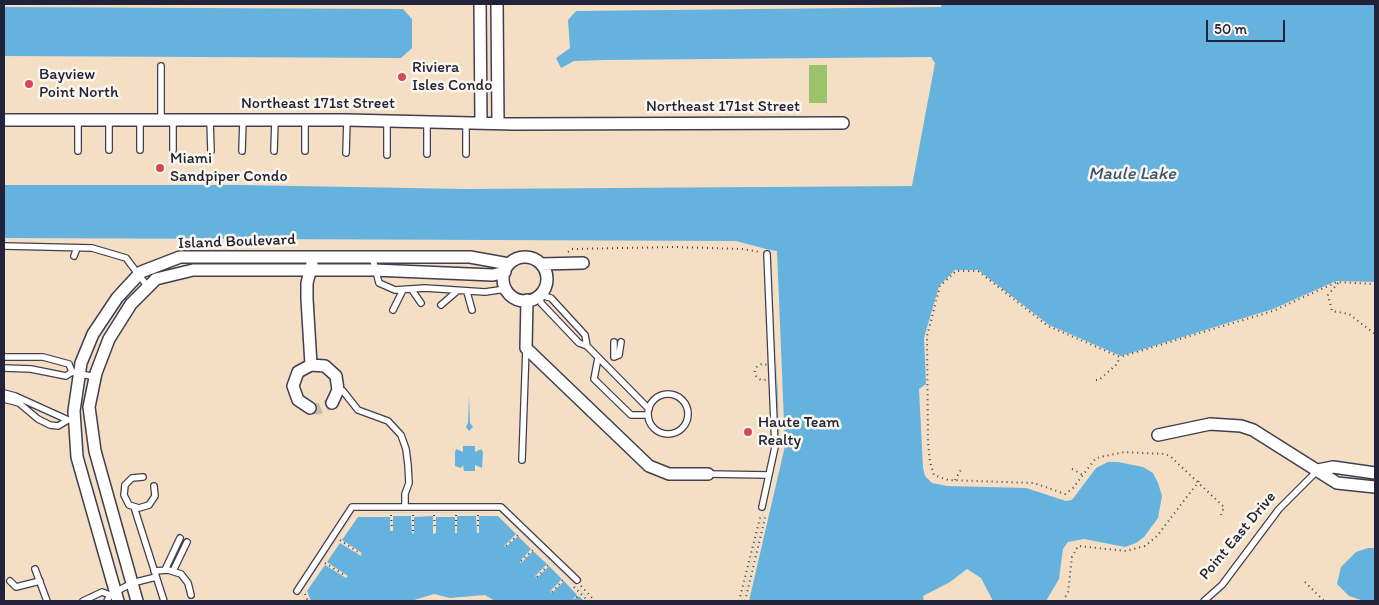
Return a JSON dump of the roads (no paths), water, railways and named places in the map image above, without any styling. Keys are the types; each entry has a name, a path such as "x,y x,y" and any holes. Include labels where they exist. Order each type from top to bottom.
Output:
{"street":[{"path":"480,4 481,122"},
{"path":"497,4 498,123"},
{"name":"Northeast 171st Street","path":"4,120 843,123"},
{"path":"311,365 307,283 313,256"},
{"name":"Island Boulevard","path":"112,597 77,457 72,420 76,373 82,363 93,334 117,298 139,275 180,257 372,256 470,258 507,268"},
{"name":"Island Boulevard","path":"137,601 95,451 89,407 95,377 109,339 131,304 156,279 193,270 374,270 493,275 522,257 536,259 541,264"},
{"path":"172,260 175,275"},
{"path":"507,268 506,289 513,296 527,300 540,295 547,283 547,276 541,264 583,263"},
{"path":"527,300 526,348 649,466 669,474 708,474"},
{"path":"310,408 298,400 293,386 298,372 311,365 325,366 331,370 338,382 338,390 332,403"},
{"path":"1158,434 1210,424 1241,426 1253,430 1337,483 1375,487"},
{"path":"1318,470 1333,467 1375,473"}],"lane":[{"path":"161,66 161,121"},
{"path":"109,120 109,150"},
{"path":"210,120 211,152"},
{"path":"242,151 243,120"},
{"path":"274,151 275,120"},
{"path":"305,120 305,151"},
{"path":"346,153 347,120"},
{"path":"78,121 78,151"},
{"path":"140,121 140,150"},
{"path":"173,121 173,150"},
{"path":"387,121 387,155"},
{"path":"427,122 427,154"},
{"path":"466,122 466,154"},
{"path":"4,246 92,248 126,258 148,287"},
{"path":"74,256 77,248"},
{"path":"762,507 776,447 767,254"},
{"path":"372,256 374,270 379,283 394,290 425,288 467,292 506,289"},
{"path":"393,310 403,290"},
{"path":"412,290 421,303"},
{"path":"441,305 456,292"},
{"path":"467,292 472,310"},
{"path":"587,346 585,335 551,298 540,295 541,303 579,343 587,346 649,409"},
{"path":"614,342 614,357"},
{"path":"607,366 614,357 619,355 621,342"},
{"path":"522,460 526,348"},
{"path":"4,357 44,357 69,364 76,373"},
{"path":"598,358 594,379 631,415 648,416"},
{"path":"4,368 31,369 66,376 76,373 95,377"},
{"path":"338,390 342,391 358,410 388,420 401,435 406,449 408,465 409,483 405,494 405,507"},
{"path":"4,393 16,396 72,420 91,420"},
{"path":"670,395 682,400 687,405 689,418 671,436 664,435 653,428 648,416 649,409 657,398 670,395"},
{"path":"4,399 19,403 38,420 50,425 58,426 72,420"},
{"name":"Point East Drive","path":"1204,601 1222,585 1279,509 1318,470"},
{"path":"708,474 768,475"},
{"path":"143,477 132,478 125,485 124,490 126,500 134,507 164,601"},
{"path":"134,507 144,507 153,501 154,486"},
{"path":"296,591 352,507 501,507 577,580"},
{"path":"165,570 180,538"},
{"path":"173,571 187,542"},
{"path":"35,569 47,601"},
{"path":"84,601 102,592 112,597 132,583 165,570 181,574 188,584 191,595"},
{"path":"10,581 16,587 40,581"}],"water":[{"name":"Maule Lake","path":"942,4 1375,4 1375,282 1336,281 1273,309 1121,356 1049,325 978,270 955,270 939,286 924,338 926,384 919,389 923,468 925,476 932,483 947,486 1026,488 1066,501 1072,500 1096,468 1108,462 1118,462 1143,467 1153,473 1158,483 1162,496 1158,518 1144,537 1136,543 1125,547 1084,539 1068,542 1063,549 1059,579 1046,601 993,601 981,578 967,569 950,582 923,596 924,601 742,601 779,447 775,325 770,250 736,241 4,238 4,185 238,185 466,189 912,186 935,63 931,57 605,60 574,61 561,68 556,58 570,48 568,20 576,11 941,7"},
{"path":"4,7 403,9 412,19 412,48 401,58 4,56"},
{"path":"469,395 470,423 473,427 469,431 466,427 468,423"},
{"path":"463,446 475,446 475,452 481,449 483,452 482,468 475,465 475,471 464,471 463,465 461,468 455,466 456,449 463,452"},
{"path":"500,512 591,601 495,601 485,595 450,598 434,594 411,601 305,601 301,592 354,513"},
{"path":"1375,548 1375,601 1364,601 1349,596 1337,584 1341,567 1356,552"}],"tunnel":[{"path":"310,408 318,409 332,403"}],"place":[{"name":"Riviera Isles Condo","path":"402,77"},
{"name":"Bayview Point North","path":"29,84"},
{"name":"Miami Sandpiper Condo","path":"160,168"},
{"name":"Haute Team Realty","path":"748,432"}]}
